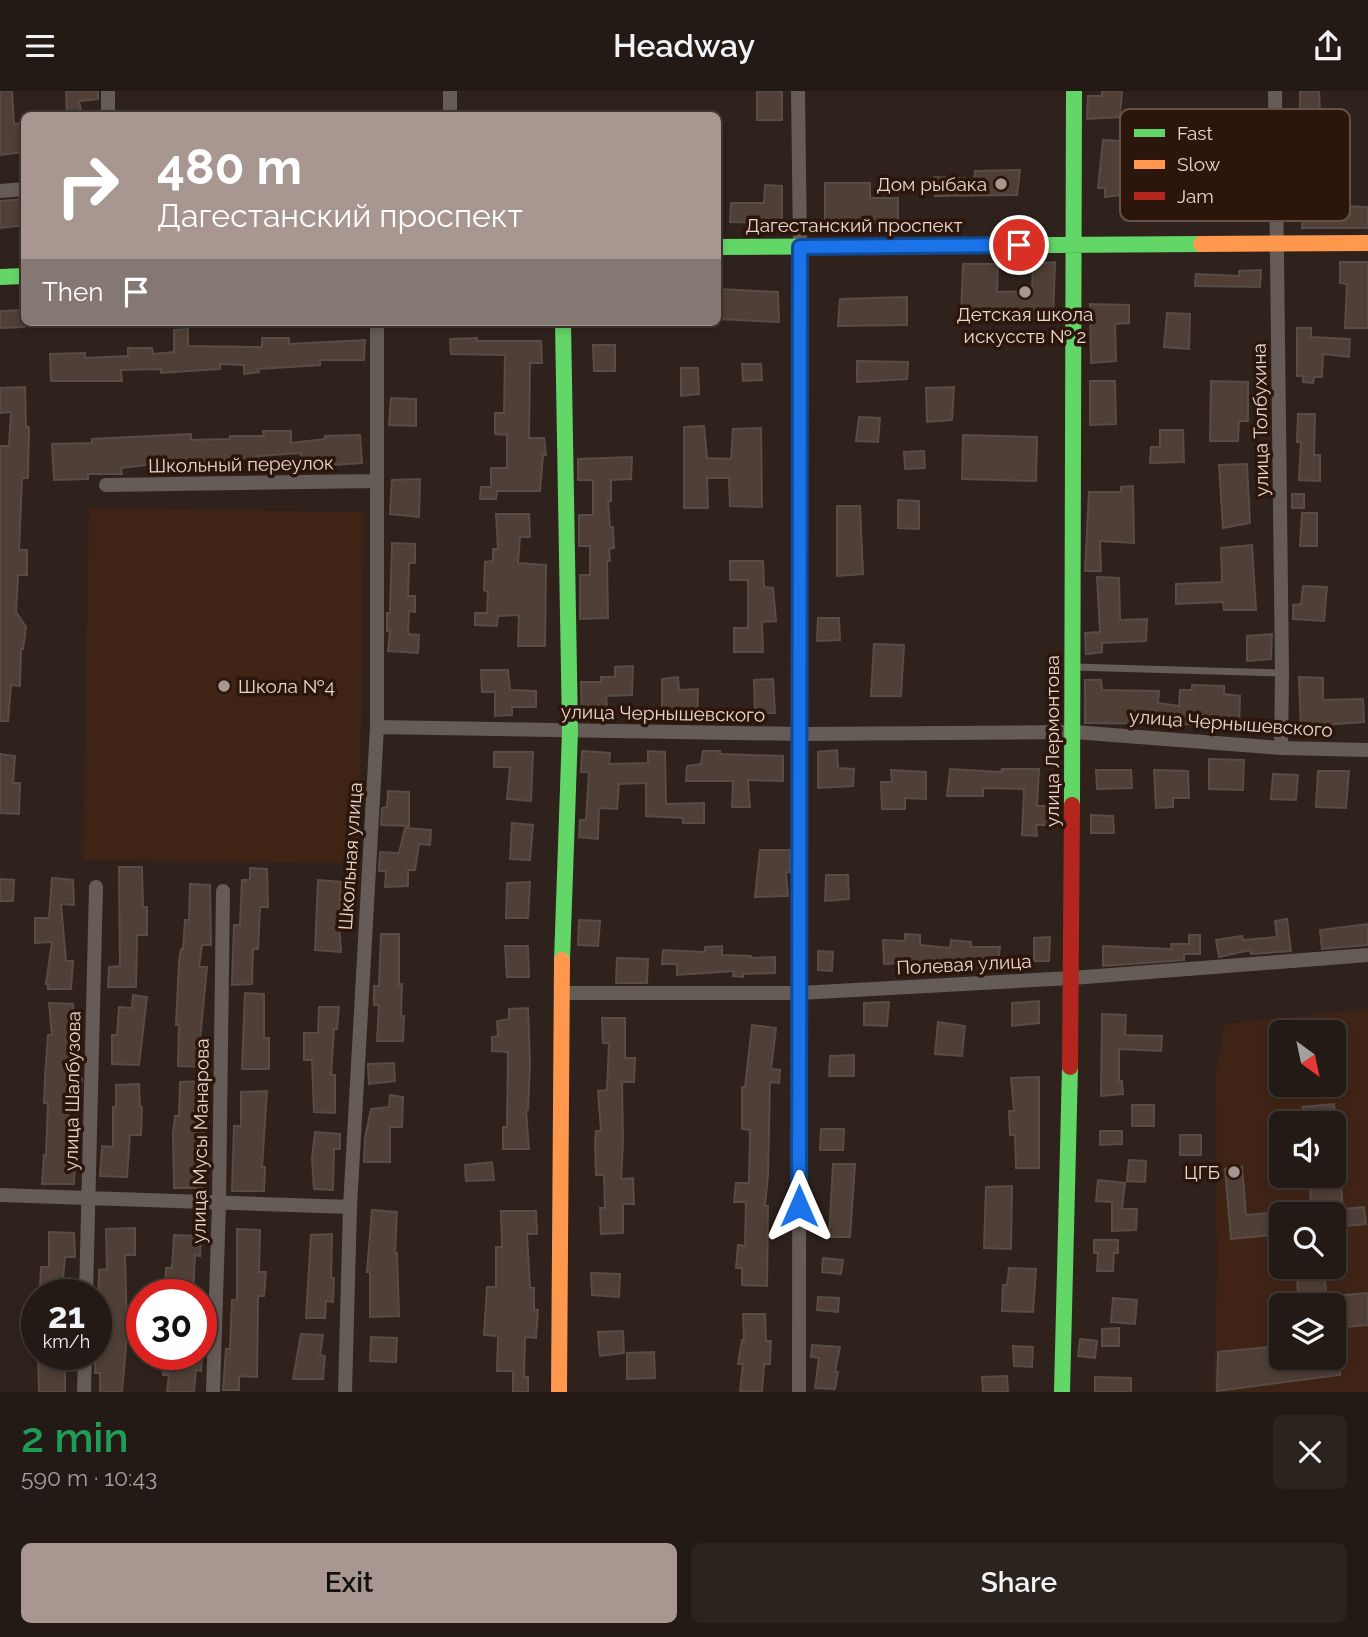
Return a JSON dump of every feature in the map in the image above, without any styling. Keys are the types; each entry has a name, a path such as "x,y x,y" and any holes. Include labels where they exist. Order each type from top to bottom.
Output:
{"main road":[{"name":"улица Лермонтова","path":"1062,1392 1072,978 1074,91"},
{"name":"Дагестанский проспект","path":"721,247 1368,243"},
{"path":"0,277 21,276"},
{"path":"559,1392 561,993 569,731 563,326"}],"street":[{"path":"108,91 108,112"},
{"path":"450,91 450,112"},
{"path":"798,91 799,1392"},
{"name":"улица Толбухина","path":"1275,91 1275,109"},
{"path":"0,191 21,189"},
{"name":"улица Толбухина","path":"1277,221 1281,748"},
{"name":"Школьная улица","path":"345,1392 350,1207 377,727 377,326"},
{"name":"Школьный переулок","path":"106,485 377,481"},
{"name":"улица Чернышевского","path":"377,727 800,734 1074,732 1281,748 1368,750"},
{"name":"улица Шалбузова","path":"86,1279 96,887"},
{"name":"улица Мусы Манарова","path":"214,1392 223,891"},
{"name":"Полевая улица","path":"561,993 800,993 1072,978 1368,955"},
{"path":"0,1195 350,1207"},
{"path":"84,1392 85,1370"}],"lane":[{"path":"1074,667 1282,673"}],"shaded area":[{"name":"Школа №4","path":"89,509 364,512 359,863 83,860"},
{"path":"1368,1009 1368,1392 1214,1392 1217,1270 1216,1072 1225,1024"}],"building":[{"path":"0,91 12,91 14,124 21,123 21,152 0,155"},
{"path":"66,91 98,91 98,99 79,101 81,112 67,112"},
{"path":"757,91 782,91 782,120 757,120"},
{"path":"1102,91 1122,91 1120,117 1087,119 1088,96 1102,96"},
{"path":"1300,91 1319,91 1320,109 1300,109"},
{"path":"1103,140 1120,141 1120,195 1105,197 1105,188 1098,188"},
{"path":"1020,170 1017,195 935,196 934,177 974,179 975,171"},
{"path":"825,183 870,183 870,198 898,198 898,223 825,223"},
{"path":"765,185 782,186 782,223 730,222 731,203 764,203"},
{"path":"21,199 21,225 0,228 0,201"},
{"path":"1350,206 1368,207 1368,228 1302,228 1302,221 1350,221"},
{"name":"Детская школа искусств № 2","path":"1055,262 1053,320 961,316 963,264 998,264 997,292 1032,291 1033,264"},
{"path":"1340,262 1368,262 1368,328 1345,328 1347,284 1340,283"},
{"path":"1261,270 1260,287 1195,286 1196,274 1239,276 1239,271"},
{"path":"721,289 778,292 779,322 721,319"},
{"path":"907,297 907,325 838,326 840,299"},
{"path":"1090,304 1129,305 1129,323 1115,324 1116,361 1091,363"},
{"path":"21,310 21,326 24,327 0,328 0,311"},
{"path":"1167,313 1190,314 1189,349 1164,347"},
{"path":"1297,328 1311,328 1311,337 1350,339 1349,357 1323,354 1322,377 1314,377 1313,383 1303,382 1303,376 1297,376"},
{"path":"188,329 188,346 262,347 262,338 289,338 289,344 365,340 364,360 320,360 320,365 258,369 259,372 244,374 244,365 220,364 220,369 161,373 161,369 121,370 122,381 51,381 50,354 85,353 85,358 128,356 128,348 152,348 153,354 174,352 174,330"},
{"path":"477,338 477,341 541,341 542,363 530,363 529,438 544,438 546,455 543,455 540,491 497,491 496,499 480,499 481,487 491,487 491,468 507,468 507,435 495,434 495,413 504,413 505,355 451,354 450,339"},
{"path":"593,345 615,345 615,371 594,371"},
{"path":"857,361 908,362 907,379 857,382"},
{"path":"742,364 761,364 762,380 743,381"},
{"path":"681,368 698,368 699,394 681,396"},
{"path":"1090,381 1115,381 1116,424 1090,425"},
{"path":"1211,381 1248,382 1248,421 1239,421 1238,441 1210,441"},
{"path":"25,387 26,427 29,427 28,478 22,478 19,550 27,550 27,575 18,575 16,612 26,627 21,649 20,686 11,685 8,721 0,721 0,446 9,446 11,412 0,413 0,388"},
{"path":"954,387 952,420 927,422 926,388"},
{"path":"391,398 416,399 416,426 389,425"},
{"path":"1298,414 1315,414 1314,455 1320,455 1320,481 1299,480 1301,442 1297,442"},
{"path":"859,417 880,418 878,442 856,441"},
{"path":"704,426 707,458 731,459 733,429 761,428 762,507 730,506 729,478 707,478 708,508 684,508 684,427"},
{"path":"1160,430 1183,430 1184,462 1150,463 1151,447 1160,447"},
{"path":"263,431 291,431 291,443 325,439 325,436 360,435 362,463 301,467 301,453 224,459 224,464 207,465 207,461 153,462 154,464 121,468 122,474 88,474 88,479 54,480 52,444 92,443 92,439 191,434 191,440 230,439 230,436 264,436"},
{"path":"963,435 1037,437 1036,481 962,479"},
{"path":"924,451 925,468 905,469 904,452"},
{"path":"632,457 631,479 611,480 611,501 608,501 614,548 609,549 610,561 607,561 608,618 580,619 580,575 590,575 590,546 579,546 579,515 593,515 593,480 578,480 578,459"},
{"path":"1247,464 1250,523 1223,528 1219,465"},
{"path":"420,479 419,517 390,514 392,480"},
{"path":"1133,486 1134,543 1100,541 1101,571 1085,571 1089,492 1121,492 1121,487"},
{"path":"1292,494 1304,494 1304,508 1292,508"},
{"path":"898,500 919,501 919,529 898,528"},
{"path":"837,506 860,506 863,574 837,576"},
{"path":"1302,513 1317,513 1317,546 1300,546"},
{"path":"496,514 529,514 530,537 520,537 518,563 546,565 545,646 518,646 519,615 498,616 497,626 475,625 475,613 487,613 485,562 493,561 493,549 498,549"},
{"path":"392,543 415,544 415,563 409,563 408,596 415,596 415,612 409,611 408,634 419,635 418,653 388,651 390,631 387,631 387,613 390,613"},
{"path":"1252,545 1256,610 1224,610 1223,602 1176,604 1176,584 1222,582 1221,548"},
{"path":"730,561 763,561 764,587 773,588 776,621 762,622 763,652 734,652 734,628 748,628 748,580 730,580"},
{"path":"1097,577 1119,578 1120,620 1147,619 1146,641 1102,643 1102,652 1086,654 1085,633 1100,632"},
{"path":"1303,586 1327,587 1324,621 1293,619 1293,605 1301,604"},
{"path":"818,618 839,618 840,640 817,641"},
{"path":"1272,634 1271,659 1247,661 1247,636"},
{"path":"874,644 904,645 901,696 871,696"},
{"path":"633,666 632,695 606,696 608,719 582,721 581,682 601,682 601,677 615,677 615,667"},
{"path":"481,670 508,670 510,690 536,691 536,707 512,707 512,715 495,716 495,692 482,692"},
{"path":"678,677 679,690 698,689 697,722 677,722 677,714 662,715 662,679"},
{"path":"1299,677 1323,678 1323,700 1363,699 1364,722 1322,725 1322,729 1301,729"},
{"path":"773,679 775,713 755,713 754,680"},
{"path":"1085,680 1101,680 1102,690 1159,691 1158,703 1179,706 1180,690 1192,690 1192,685 1224,686 1224,694 1240,696 1239,725 1085,723"},
{"path":"837,750 838,768 854,769 853,786 818,788 818,752"},
{"path":"582,751 610,753 609,764 648,763 648,751 665,752 666,804 704,803 704,823 683,823 683,818 646,816 646,783 619,784 617,809 599,808 598,839 579,837 580,820 586,820 589,772 581,772"},
{"path":"703,751 783,756 783,781 748,780 750,807 732,807 733,781 686,781 687,766 701,764"},
{"path":"494,752 533,752 531,801 507,799 510,767 494,767"},
{"path":"0,754 15,756 13,783 20,783 19,814 0,813"},
{"path":"1209,759 1244,760 1243,790 1209,789"},
{"path":"950,769 1001,772 1002,769 1039,769 1037,806 1054,806 1053,825 1036,825 1037,836 1022,835 1024,789 983,788 983,796 947,796"},
{"path":"891,770 926,772 926,799 905,798 905,809 882,809 881,782 892,782"},
{"path":"1096,770 1131,770 1132,788 1097,789"},
{"path":"1154,770 1188,771 1189,798 1173,798 1173,807 1156,808"},
{"path":"1318,771 1349,771 1346,808 1316,807"},
{"path":"1273,774 1298,775 1296,800 1271,799"},
{"path":"388,791 409,792 409,826 381,825 382,808 387,807"},
{"path":"1091,815 1113,816 1114,833 1091,833"},
{"path":"512,823 533,825 530,860 510,859"},
{"path":"405,828 431,830 430,845 419,844 415,870 408,870 408,886 385,887 386,871 379,871 380,852 399,853"},
{"path":"760,850 790,850 790,872 786,872 788,896 755,897"},
{"path":"119,867 142,867 147,935 137,935 136,987 108,987 109,967 120,966"},
{"path":"250,868 267,869 268,907 260,907 258,949 253,949 252,984 232,985 234,925 240,925 242,880 250,880"},
{"path":"826,875 848,875 849,899 825,901"},
{"path":"52,878 73,880 74,905 61,904 66,961 73,961 71,989 48,989 46,984 52,942 35,943 35,918 49,918"},
{"path":"0,879 14,880 13,901 0,901"},
{"path":"318,880 341,882 341,952 315,950"},
{"path":"530,882 528,918 506,918 507,883"},
{"path":"190,884 210,885 211,945 202,945 199,967 207,967 200,1040 208,1041 207,1067 178,1066 179,1025 176,1025 179,962 183,949 185,920 189,920"},
{"path":"1287,919 1291,951 1251,954 1250,950 1219,957 1216,940 1242,936 1243,940 1277,937 1275,921"},
{"path":"579,920 600,921 598,946 578,945"},
{"path":"1368,924 1368,945 1322,949 1320,930"},
{"path":"381,934 399,934 403,1041 377,1041 379,1005 374,1005 374,986 379,986"},
{"path":"905,934 920,935 920,945 950,948 951,940 971,942 971,947 1000,947 998,963 938,963 937,966 919,965 919,968 904,966 904,963 884,964 883,940 905,941"},
{"path":"1189,935 1200,935 1200,954 1184,954 1184,960 1103,966 1103,946 1172,949 1171,944 1189,944"},
{"path":"1050,937 1049,961 1034,961 1034,938"},
{"path":"505,946 528,946 529,977 507,977"},
{"path":"722,946 722,955 775,957 775,973 743,974 743,977 733,976 734,971 677,975 677,964 662,964 663,950 705,952 705,947"},
{"path":"818,951 833,952 832,971 818,970"},
{"path":"617,958 648,959 647,983 616,983"},
{"path":"245,993 264,994 264,1038 269,1038 269,1069 242,1069"},
{"path":"133,995 147,997 139,1065 112,1064 112,1035 117,1035 119,1007 132,1008"},
{"path":"1039,1001 1039,1023 1012,1026 1012,1003"},
{"path":"889,1002 887,1026 864,1025 864,1003"},
{"path":"49,1003 73,1004 74,1024 70,1024 69,1044 75,1045 74,1057 68,1057 70,1078 82,1078 81,1103 69,1103 66,1157 75,1157 74,1184 42,1184 48,1103 44,1103 45,1077 48,1035 52,1035"},
{"path":"319,1007 339,1007 337,1029 334,1029 331,1075 335,1075 335,1113 314,1112 312,1060 304,1060 304,1033 318,1033"},
{"path":"528,1008 530,1063 526,1110 529,1149 503,1149 503,1127 507,1127 508,1052 492,1051 492,1037 498,1036 497,1021 509,1019 509,1009"},
{"path":"1102,1014 1126,1015 1125,1035 1162,1036 1161,1051 1119,1049 1119,1081 1122,1081 1123,1094 1101,1096"},
{"path":"602,1018 625,1018 625,1058 635,1058 634,1082 622,1082 621,1179 633,1178 634,1204 623,1204 623,1233 601,1234 600,1208 605,1208 604,1175 596,1175 595,1144 596,1131 601,1131 598,1091 607,1090 609,1043 603,1043"},
{"path":"938,1022 965,1026 962,1056 935,1054"},
{"path":"752,1025 776,1028 771,1069 780,1070 779,1083 770,1082 765,1206 768,1206 767,1286 742,1285 742,1268 736,1268 738,1245 745,1246 746,1202 734,1202 736,1183 749,1183 750,1130 742,1129 742,1087 745,1087"},
{"path":"854,1055 854,1076 829,1076 830,1056"},
{"path":"394,1063 395,1081 369,1084 368,1064"},
{"path":"1039,1077 1039,1168 1016,1168 1015,1135 1010,1135 1009,1111 1014,1111 1011,1078"},
{"path":"205,1081 203,1188 174,1188 173,1134 175,1116 179,1116 180,1082"},
{"path":"139,1084 141,1135 130,1135 127,1177 100,1176 102,1146 113,1147 116,1085"},
{"path":"267,1091 262,1167 265,1167 264,1191 232,1191 234,1126 241,1126 241,1092"},
{"path":"390,1095 403,1097 402,1127 390,1127 390,1162 364,1162 365,1138 371,1109 389,1107"},
{"path":"1334,1104 1335,1111 1303,1111 1303,1107"},
{"path":"1132,1105 1154,1105 1154,1126 1132,1126"},
{"path":"821,1129 844,1129 843,1150 820,1150"},
{"path":"1100,1131 1122,1131 1122,1144 1100,1145"},
{"path":"315,1132 340,1134 340,1149 334,1149 333,1190 314,1189 312,1158"},
{"path":"1180,1135 1201,1135 1201,1155 1180,1155"},
{"path":"1129,1160 1146,1161 1145,1182 1127,1181"},
{"path":"492,1162 494,1180 466,1181 465,1165"},
{"path":"833,1164 855,1164 850,1237 829,1237"},
{"path":"1242,1167 1246,1215 1269,1213 1269,1235 1231,1239 1225,1169"},
{"path":"1098,1180 1125,1183 1122,1209 1137,1209 1136,1230 1112,1231 1112,1202 1096,1201"},
{"path":"1012,1186 1011,1249 984,1248 986,1187"},
{"path":"1310,1188 1341,1188 1342,1202 1311,1202"},
{"path":"1364,1207 1366,1224 1346,1226 1346,1209"},
{"path":"372,1210 397,1212 395,1253 399,1316 370,1317 370,1272 367,1272"},
{"path":"501,1211 536,1211 537,1234 527,1234 530,1288 534,1288 534,1310 538,1310 536,1338 525,1337 524,1377 528,1377 528,1392 513,1392 513,1371 497,1371 498,1336 484,1335 487,1287 496,1287 496,1247 502,1247"},
{"path":"135,1228 135,1255 125,1255 126,1346 122,1392 100,1392 100,1373 95,1373 95,1370 112,1370 112,1279 99,1279 99,1270 107,1269 106,1229"},
{"path":"237,1229 260,1230 259,1272 266,1272 264,1296 258,1296 257,1377 239,1376 239,1390 223,1390 226,1349 230,1349 232,1300 237,1300"},
{"path":"49,1232 74,1233 75,1257 65,1257 63,1279 40,1279 41,1267 49,1267"},
{"path":"332,1234 333,1302 326,1301 325,1318 306,1318 311,1235"},
{"path":"174,1235 201,1236 200,1256 195,1255 194,1279 166,1279 166,1268 172,1268"},
{"path":"1094,1240 1118,1240 1113,1271 1097,1271 1098,1253 1094,1253"},
{"path":"823,1258 843,1260 841,1274 822,1272"},
{"path":"1009,1268 1036,1269 1033,1312 1002,1311 1003,1285 1007,1285"},
{"path":"591,1273 620,1274 619,1297 592,1295"},
{"path":"1297,1279 1325,1279 1326,1293 1298,1293"},
{"path":"1368,1293 1368,1325 1346,1327 1346,1295"},
{"path":"818,1297 839,1298 838,1312 817,1310"},
{"path":"1113,1298 1137,1300 1135,1324 1111,1322"},
{"path":"743,1314 765,1314 766,1341 771,1341 770,1364 764,1364 762,1392 740,1391 743,1364 738,1364 744,1340"},
{"path":"1119,1328 1119,1346 1102,1346 1102,1329"},
{"path":"623,1331 624,1353 600,1356 598,1332"},
{"path":"301,1334 323,1335 320,1355 325,1356 323,1379 293,1379"},
{"path":"371,1337 397,1338 396,1362 370,1361"},
{"path":"1080,1339 1097,1341 1095,1358 1078,1356"},
{"path":"812,1345 840,1347 835,1389 815,1388 819,1358 811,1357"},
{"path":"1013,1346 1033,1347 1032,1367 1014,1366"},
{"path":"1269,1347 1269,1370 1340,1370 1340,1375 1217,1391 1218,1352"},
{"path":"654,1352 655,1378 627,1379 627,1353"},
{"path":"38,1370 65,1370 65,1392 39,1392"},
{"path":"163,1370 196,1370 194,1392 167,1392 169,1375 163,1375"},
{"path":"1007,1376 1008,1392 983,1392 982,1377"},
{"path":"1095,1377 1131,1378 1131,1392 1095,1392"}],"traffic: fast":[{"path":"1072,805 1074,91"},
{"path":"721,247 1201,244"},
{"path":"0,277 21,276"},
{"path":"562,960 570,731 563,326"},
{"path":"1062,1392 1070,1067"}],"traffic: slow":[{"path":"1201,244 1368,243"},
{"path":"559,1392 562,960"}],"traffic: jam":[{"path":"1070,1067 1072,805"}],"place":[{"name":"Дом рыбака","path":"1001,184"},
{"name":"Детская школа искусств № 2","path":"1025,292"},
{"name":"Школа №4","path":"224,686"},
{"name":"ЦГБ","path":"1234,1172"}],"route":[{"path":"799,1206 800,247 1019,245"}]}
